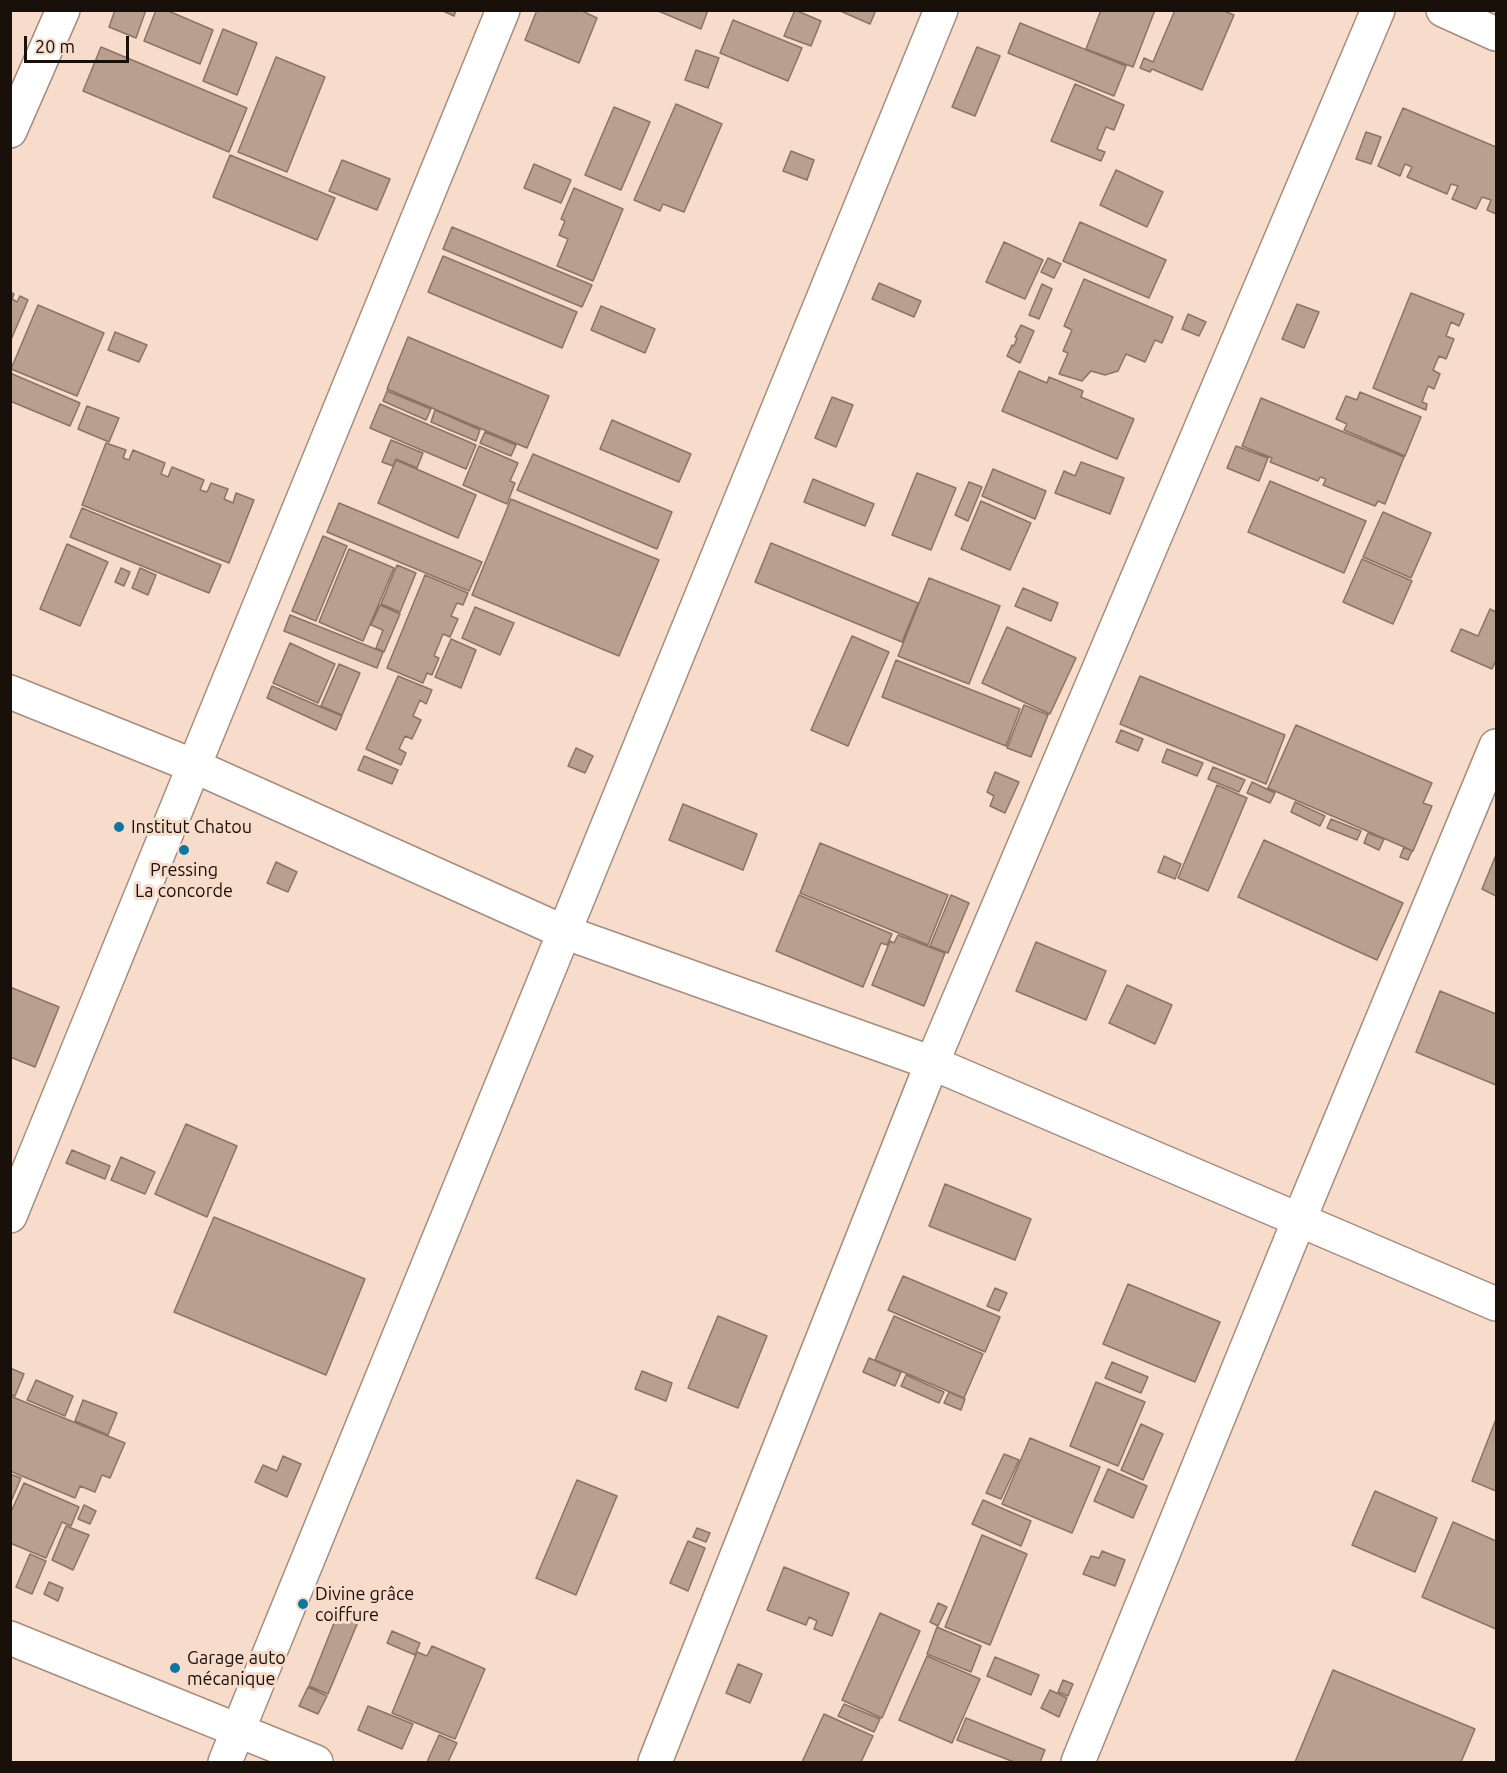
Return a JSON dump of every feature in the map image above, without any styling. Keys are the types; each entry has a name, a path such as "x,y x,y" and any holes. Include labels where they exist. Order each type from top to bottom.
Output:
{"street":[{"path":"10,131 63,10"},
{"path":"10,1216 503,10"},
{"path":"225,1762 941,10"},
{"path":"655,1762 932,1063 1378,10"},
{"path":"1443,10 1497,34"},
{"path":"10,692 194,766 564,932 932,1063 1497,1304"},
{"path":"1078,1762 1299,1220 1497,746"},
{"path":"10,1638 316,1762"}],"building":[{"path":"115,10 146,10 136,38 109,27"},
{"path":"156,10 166,10 213,30 200,64 144,41"},
{"path":"441,10 456,10 454,16"},
{"path":"537,10 580,10 597,18 579,63 525,40"},
{"path":"656,10 708,10 701,29"},
{"path":"795,10 821,21 811,46 784,36"},
{"path":"838,10 876,10 870,24"},
{"path":"1101,10 1155,10 1133,67 1086,49"},
{"path":"1175,10 1222,10 1234,15 1202,90 1152,69 1150,72 1140,68 1144,58 1153,62"},
{"path":"733,20 802,48 788,81 720,53"},
{"path":"1020,23 1126,66 1114,96 1008,53"},
{"path":"223,29 257,43 237,95 203,81"},
{"path":"101,47 247,108 229,152 83,91"},
{"path":"977,47 1000,56 975,116 952,107"},
{"path":"696,50 719,58 708,88 685,80"},
{"path":"276,57 325,77 287,172 238,152"},
{"path":"1075,84 1124,105 1114,130 1106,127 1097,149 1105,152 1101,161 1051,141"},
{"path":"676,104 722,124 684,212 663,204 660,211 634,200"},
{"path":"614,107 650,122 621,190 585,175"},
{"path":"1403,108 1496,147 1496,214 1487,210 1491,200 1482,197 1476,209 1452,199 1458,186 1451,184 1447,194 1407,177 1412,167 1405,164 1400,176 1378,166"},
{"path":"1366,132 1381,137 1371,164 1356,159"},
{"path":"791,151 814,160 807,180 783,171"},
{"path":"230,155 335,198 317,240 213,197"},
{"path":"342,160 390,179 377,210 329,191"},
{"path":"534,164 571,180 561,203 524,188"},
{"path":"1116,170 1163,192 1147,227 1100,205"},
{"path":"574,188 623,209 593,281 557,266 568,239 559,235 565,221 561,219"},
{"path":"1080,222 1166,260 1149,298 1063,261"},
{"path":"452,227 592,285 582,307 443,249"},
{"path":"1004,242 1043,260 1025,299 986,282"},
{"path":"443,256 577,312 562,348 428,292"},
{"path":"1048,258 1061,264 1054,278 1041,272"},
{"path":"1084,279 1173,317 1162,343 1155,340 1145,362 1126,354 1118,371 1105,375 1091,371 1082,381 1059,374 1068,353 1063,351 1072,330 1064,326"},
{"path":"879,283 921,301 914,317 872,299"},
{"path":"1042,284 1052,289 1039,319 1029,315"},
{"path":"10,292 14,294 12,299 17,302 20,296 28,300 10,342"},
{"path":"1411,293 1464,314 1459,326 1451,322 1446,336 1454,339 1446,359 1439,356 1433,370 1440,374 1434,389 1428,386 1422,402 1427,404 1426,410 1373,388"},
{"path":"1297,304 1319,312 1304,348 1282,339"},
{"path":"38,305 104,333 77,396 11,369"},
{"path":"601,306 655,329 645,353 591,330"},
{"path":"1188,314 1206,322 1199,336 1182,329"},
{"path":"1021,325 1034,331 1020,363 1007,356 1012,345 1014,346 1017,338 1015,337"},
{"path":"115,332 147,345 139,362 108,350"},
{"path":"408,337 549,396 527,448 387,389"},
{"path":"1019,371 1047,383 1049,377 1083,391 1081,397 1134,419 1117,459 1002,411"},
{"path":"10,373 80,403 70,426 10,401"},
{"path":"387,391 431,409 426,420 383,401"},
{"path":"1360,392 1421,417 1405,456 1344,430 1347,424 1336,419 1346,396 1357,400"},
{"path":"832,397 853,405 836,447 815,438"},
{"path":"1261,398 1404,457 1385,504 1378,501 1375,506 1323,485 1326,479 1320,477 1318,481 1270,462 1272,458 1242,446"},
{"path":"380,404 476,445 466,469 370,428"},
{"path":"87,406 119,418 109,442 78,429"},
{"path":"435,410 480,430 476,441 431,422"},
{"path":"612,420 691,454 679,482 600,449"},
{"path":"485,432 516,445 511,456 480,443"},
{"path":"391,440 423,453 417,468 396,459 393,466 382,462"},
{"path":"106,443 126,450 123,458 129,460 133,450 165,463 161,474 168,477 172,467 204,480 200,490 207,492 211,483 228,489 224,499 233,503 236,493 254,500 229,563 82,505"},
{"path":"479,446 518,463 510,481 515,483 507,504 463,485"},
{"path":"1236,446 1268,458 1259,481 1227,468"},
{"path":"533,454 672,512 657,549 517,490"},
{"path":"396,460 476,495 458,538 378,503"},
{"path":"1081,462 1124,478 1110,514 1055,493 1064,471 1075,476"},
{"path":"993,469 1046,491 1035,519 982,496"},
{"path":"917,473 956,488 931,550 892,535"},
{"path":"813,479 874,504 865,526 804,502"},
{"path":"1270,481 1366,521 1344,573 1248,532"},
{"path":"969,482 982,487 968,521 955,515"},
{"path":"511,499 659,560 619,656 472,595"},
{"path":"981,501 1031,523 1010,570 961,549"},
{"path":"339,503 482,562 469,591 327,532"},
{"path":"82,508 221,565 209,593 70,537"},
{"path":"1383,512 1431,533 1411,578 1363,557"},
{"path":"323,536 347,546 316,621 292,611"},
{"path":"771,543 918,603 902,642 755,582"},
{"path":"67,544 108,562 80,626 40,609"},
{"path":"349,549 394,568 363,641 319,622"},
{"path":"1362,559 1412,581 1393,624 1343,602"},
{"path":"397,565 416,573 400,612 381,604"},
{"path":"121,568 130,572 124,586 115,582"},
{"path":"140,568 156,575 148,595 132,588"},
{"path":"425,575 468,593 463,605 457,603 451,616 458,619 450,637 443,634 434,656 439,658 432,675 427,673 423,683 387,668"},
{"path":"929,578 1000,606 969,684 898,656"},
{"path":"1023,588 1058,603 1051,621 1015,606"},
{"path":"380,605 400,614 384,652 376,648 383,630 371,625"},
{"path":"475,607 514,623 500,655 462,638"},
{"path":"1490,609 1496,612 1496,660 1492,669 1451,651 1461,629 1478,636"},
{"path":"290,615 383,652 377,668 284,631"},
{"path":"1007,627 1076,658 1050,714 982,683"},
{"path":"852,636 889,652 848,746 811,730"},
{"path":"451,639 476,650 461,688 435,677"},
{"path":"290,643 335,664 318,703 273,683"},
{"path":"896,660 1020,709 1006,746 882,697"},
{"path":"339,664 360,673 342,715 321,706"},
{"path":"398,676 432,690 426,704 420,700 413,716 421,720 412,739 405,736 399,749 406,753 401,765 366,749"},
{"path":"1140,676 1285,735 1266,784 1120,724"},
{"path":"272,686 342,716 336,730 267,698"},
{"path":"1024,705 1048,715 1031,757 1007,748"},
{"path":"1296,725 1432,783 1423,803 1432,806 1413,851 1268,788"},
{"path":"1121,730 1143,739 1138,751 1116,742"},
{"path":"576,748 593,756 585,773 568,766"},
{"path":"1167,749 1203,763 1197,776 1162,762"},
{"path":"364,756 398,770 392,784 358,770"},
{"path":"1213,767 1245,780 1239,792 1208,779"},
{"path":"995,772 1019,782 1005,813 990,806 994,796 987,792"},
{"path":"1252,782 1275,793 1270,803 1247,793"},
{"path":"1217,785 1247,798 1208,891 1178,878"},
{"path":"1295,802 1325,816 1320,826 1291,812"},
{"path":"683,804 757,834 743,870 669,840"},
{"path":"1331,819 1361,831 1357,840 1327,828"},
{"path":"1368,833 1384,839 1379,850 1364,843"},
{"path":"1264,840 1403,903 1377,960 1238,897"},
{"path":"820,843 948,895 928,945 800,893"},
{"path":"1404,847 1412,851 1408,860 1400,857"},
{"path":"1496,855 1496,896 1482,889"},
{"path":"1164,856 1181,864 1175,879 1158,872"},
{"path":"276,862 297,872 288,892 267,883"},
{"path":"799,895 892,934 887,945 881,943 863,987 776,951"},
{"path":"951,895 969,903 948,953 930,946"},
{"path":"898,935 945,953 924,1006 872,985 890,941 894,943"},
{"path":"1036,942 1106,971 1086,1020 1016,991"},
{"path":"1127,985 1172,1005 1155,1044 1109,1023"},
{"path":"10,987 59,1007 35,1067 10,1057"},
{"path":"1440,991 1496,1014 1496,1085 1416,1052"},
{"path":"186,1124 237,1146 207,1217 155,1194"},
{"path":"72,1150 110,1166 105,1179 66,1163"},
{"path":"121,1157 155,1172 145,1194 111,1180"},
{"path":"945,1184 1031,1219 1015,1260 929,1226"},
{"path":"214,1217 365,1279 326,1375 174,1312"},
{"path":"903,1276 1000,1317 985,1352 888,1310"},
{"path":"1128,1284 1220,1322 1195,1382 1103,1344"},
{"path":"995,1288 1007,1293 999,1311 987,1306"},
{"path":"718,1316 767,1336 738,1408 688,1388"},
{"path":"894,1316 983,1354 964,1398 875,1360"},
{"path":"869,1358 901,1372 895,1386 863,1372"},
{"path":"1112,1362 1148,1377 1141,1393 1105,1378"},
{"path":"10,1368 24,1374 15,1396 10,1394"},
{"path":"642,1371 672,1383 666,1401 635,1389"},
{"path":"906,1375 944,1392 939,1403 901,1386"},
{"path":"36,1380 73,1396 65,1416 27,1400"},
{"path":"1096,1382 1145,1402 1118,1466 1070,1446"},
{"path":"949,1392 965,1399 961,1410 944,1403"},
{"path":"10,1396 125,1443 110,1478 102,1475 95,1492 80,1486 75,1498 10,1471"},
{"path":"83,1400 117,1413 108,1435 75,1421"},
{"path":"1496,1419 1496,1491 1472,1481"},
{"path":"1141,1424 1163,1434 1143,1480 1121,1470"},
{"path":"1030,1438 1100,1467 1072,1533 1002,1504"},
{"path":"1004,1454 1019,1460 1001,1499 986,1493"},
{"path":"283,1456 301,1464 287,1497 255,1482 263,1465 277,1471"},
{"path":"1108,1469 1147,1486 1133,1518 1094,1501"},
{"path":"10,1474 21,1478 10,1504"},
{"path":"577,1480 617,1496 576,1595 536,1578"},
{"path":"24,1483 79,1507 71,1526 62,1522 46,1558 10,1543 10,1514"},
{"path":"1375,1491 1437,1518 1415,1572 1352,1545"},
{"path":"983,1500 1031,1521 1021,1546 972,1524"},
{"path":"84,1505 96,1511 90,1524 78,1519"},
{"path":"1453,1522 1496,1541 1496,1629 1422,1597"},
{"path":"66,1526 89,1535 73,1570 52,1560"},
{"path":"697,1528 710,1533 706,1542 693,1537"},
{"path":"982,1535 1027,1554 990,1645 945,1627"},
{"path":"688,1541 705,1548 688,1591 670,1583"},
{"path":"1102,1551 1125,1560 1115,1586 1083,1574 1091,1556 1099,1558"},
{"path":"30,1554 46,1561 32,1594 16,1587"},
{"path":"784,1567 849,1593 832,1636 814,1629 817,1621 809,1617 806,1625 767,1610"},
{"path":"49,1582 63,1588 58,1601 44,1594"},
{"path":"938,1603 947,1607 938,1626 930,1622"},
{"path":"338,1613 358,1622 328,1694 309,1686"},
{"path":"880,1613 920,1631 882,1718 842,1700"},
{"path":"937,1627 981,1646 971,1672 927,1654"},
{"path":"392,1631 420,1643 415,1655 387,1643"},
{"path":"432,1646 485,1669 455,1739 392,1713 417,1652 427,1656"},
{"path":"927,1656 980,1679 952,1743 899,1720"},
{"path":"995,1657 1039,1675 1031,1695 987,1676"},
{"path":"738,1664 762,1674 750,1703 726,1693"},
{"path":"1333,1670 1475,1729 1461,1762 1295,1762"},
{"path":"1063,1680 1073,1684 1068,1696 1058,1692"},
{"path":"308,1687 327,1696 318,1714 299,1706"},
{"path":"1050,1690 1067,1698 1059,1717 1041,1708"},
{"path":"844,1704 880,1719 874,1732 838,1716"},
{"path":"368,1706 413,1724 402,1749 358,1730"},
{"path":"824,1714 873,1736 861,1762 802,1762"},
{"path":"966,1718 1045,1750 1040,1762 1014,1762 957,1740"},
{"path":"439,1735 457,1743 448,1762 427,1762"}],"place":[{"name":"Institut Chatou","path":"119,827"},
{"name":"Pressing La concorde","path":"184,850"},
{"name":"Divine grâce coiffure","path":"303,1604"},
{"name":"Garage auto mécanique","path":"175,1668"}]}
